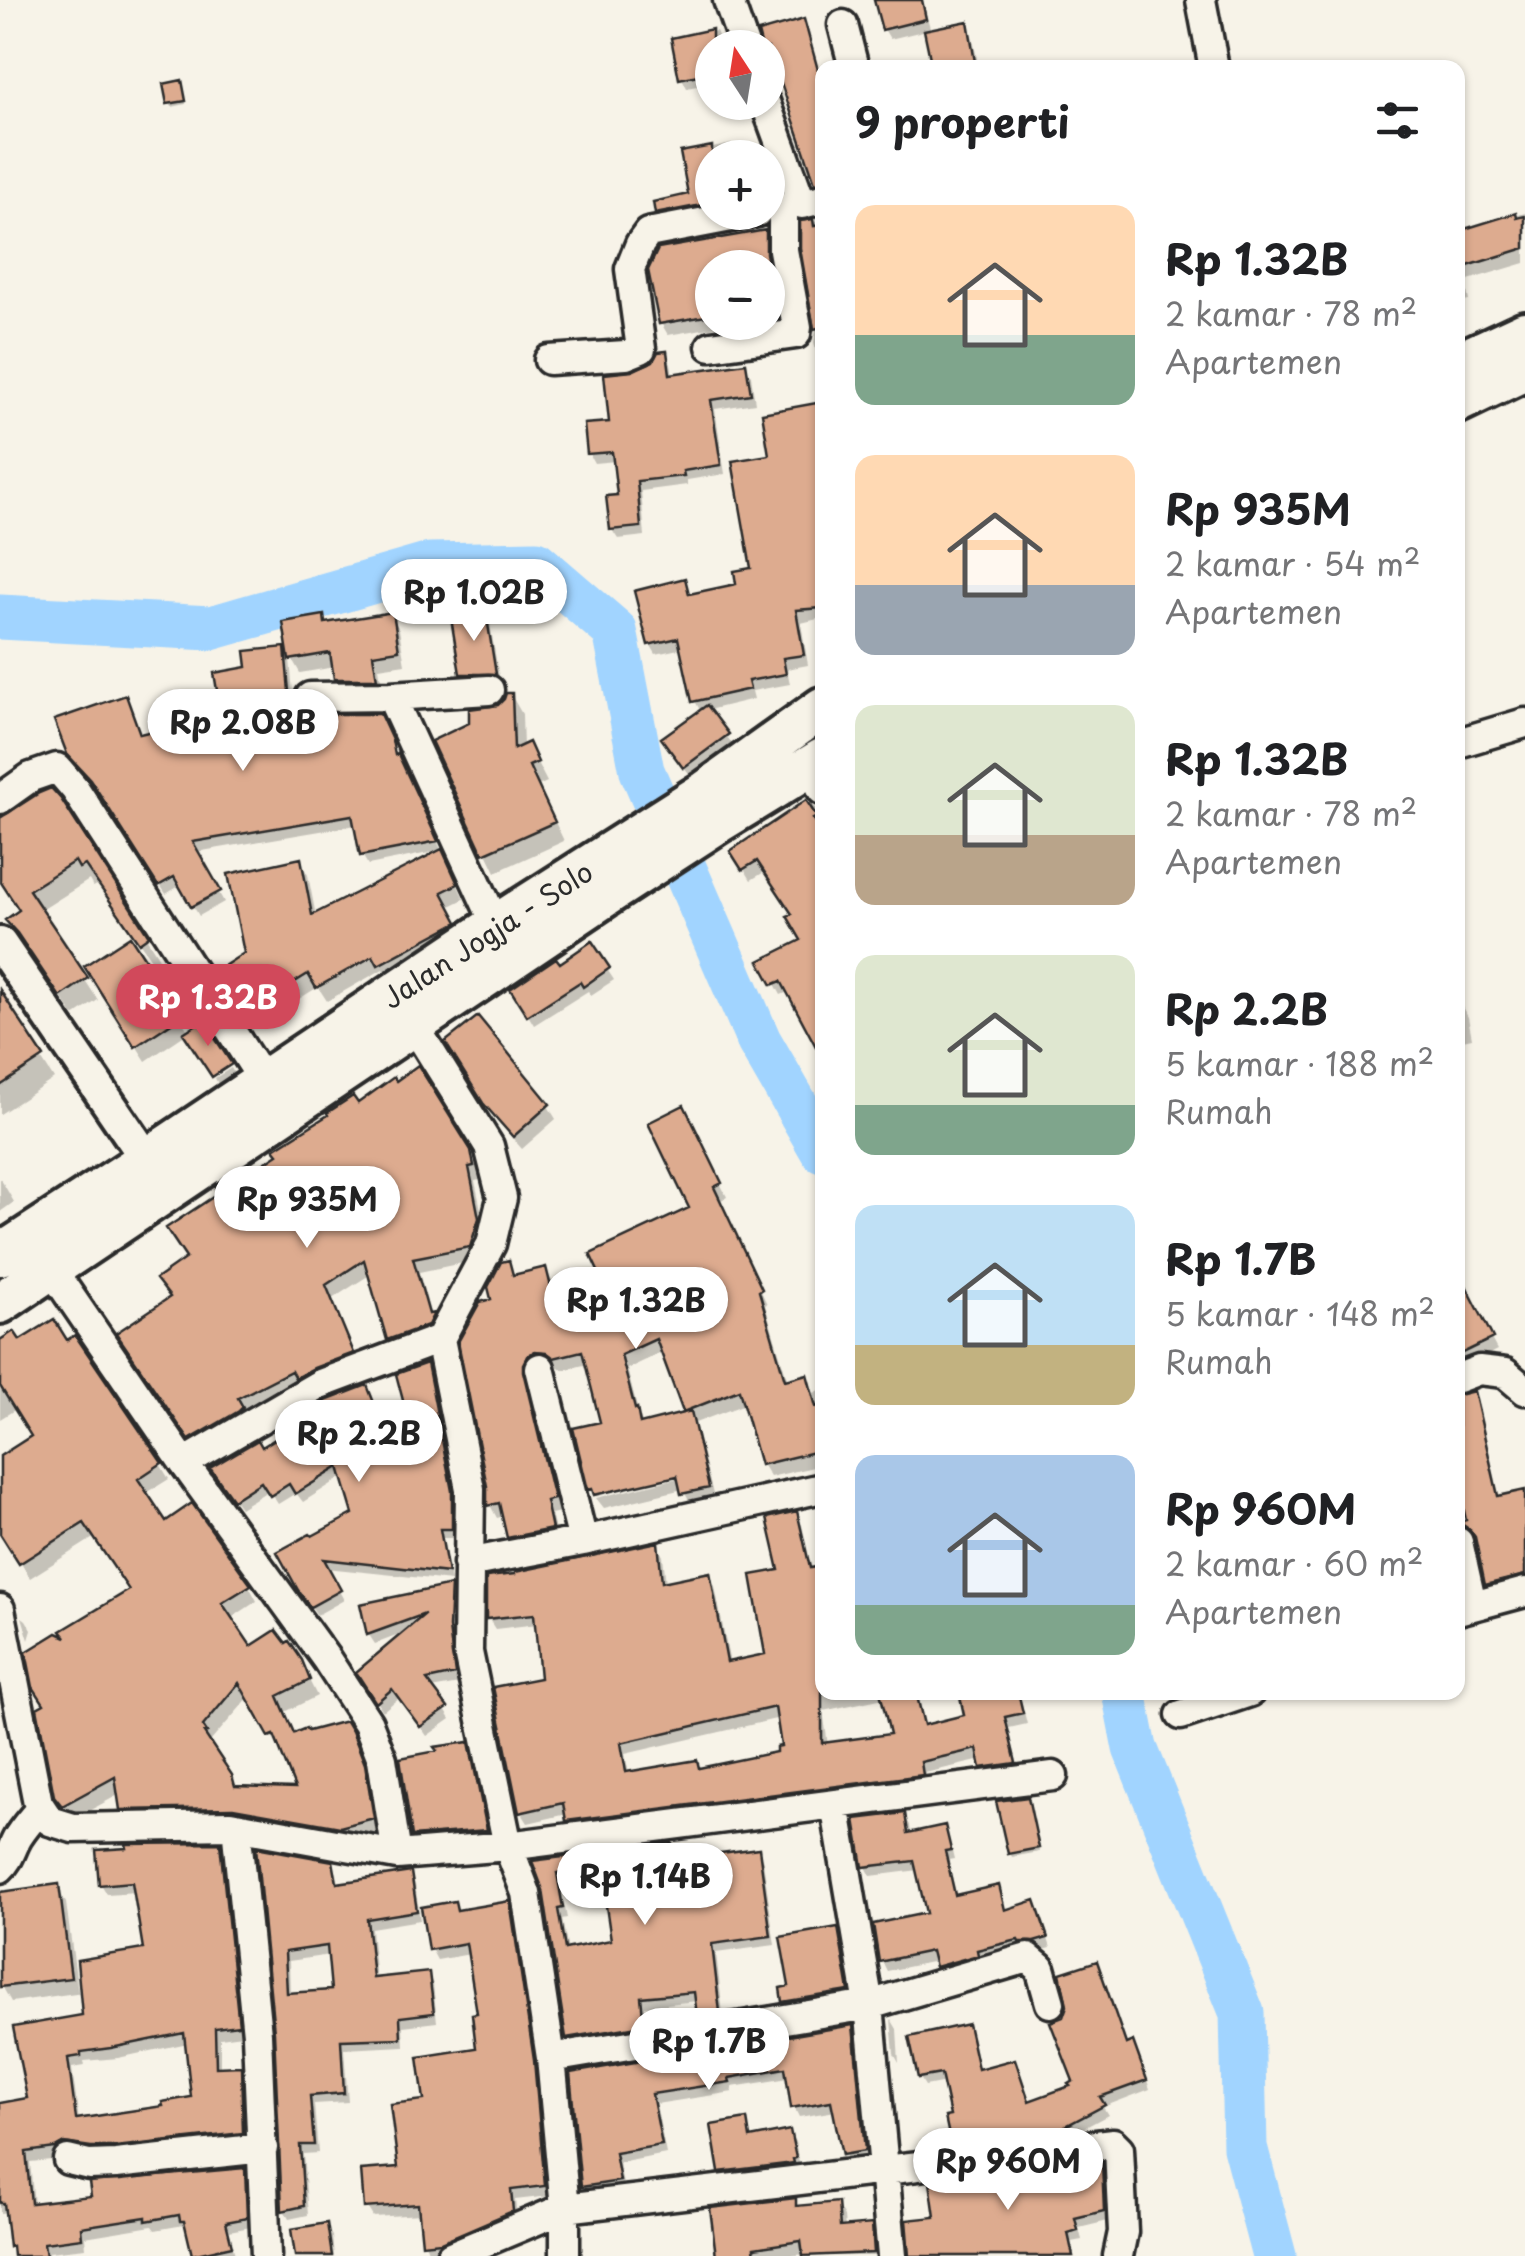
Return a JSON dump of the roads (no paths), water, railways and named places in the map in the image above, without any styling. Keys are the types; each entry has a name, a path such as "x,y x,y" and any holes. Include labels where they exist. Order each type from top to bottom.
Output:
{"highway":[{"path":"1465,360 1525,332"},
{"path":"1465,399 1525,370"},
{"name":"Jalan Jogja - Solo","path":"0,1255 157,1176 413,1024 605,876 713,807 815,714"},
{"name":"Jalan Jogja - Solo","path":"713,807 815,773"},
{"name":"Jalan Jogja - Solo","path":"0,1303 52,1270 264,1082 496,925 605,876"}],"main road":[{"path":"0,944 157,1176"}],"street":[{"path":"728,0 739,30"},
{"path":"1201,0 1212,60"},
{"path":"843,25 852,60"},
{"path":"710,346 796,334 798,327 784,255 786,207 769,120"},
{"path":"549,360 626,355 641,349 630,269 648,233 786,207"},
{"path":"310,697 490,690"},
{"path":"391,696 496,925"},
{"path":"1465,741 1525,723"},
{"path":"0,799 31,777 57,768 75,788 264,1082"},
{"path":"413,1024 488,1146 502,1198 490,1244 440,1339 470,1489 468,1652 508,1846 526,1894 551,2058 566,2208 566,2256"},
{"path":"52,1270 368,1723 382,1759 398,1856"},
{"path":"184,1463 320,1384 440,1339"},
{"path":"540,1368 583,1541"},
{"path":"1465,1375 1479,1370 1506,1373 1525,1390"},
{"path":"468,1563 815,1490"},
{"path":"1465,1608 1525,1592"},
{"path":"0,1609 41,1808 50,1821 73,1828 236,1826 398,1856 508,1846 1053,1776"},
{"path":"1181,1715 1226,1700"},
{"path":"835,1804 869,2005 892,2256"},
{"path":"0,1868 10,1858 25,1826 41,1808"},
{"path":"236,1826 256,2034 266,2256"},
{"path":"551,2058 869,2005 1028,1958 1040,1968 1050,2003"},
{"path":"451,2256 566,2208 1113,2143 1119,2149 1123,2232 1118,2256"},
{"path":"68,2160 89,2165 116,2164 263,2148"}],"waterway":[{"path":"0,617 211,628 430,565 536,563 615,631 642,771 759,1041 815,1138"},
{"path":"1126,1700 1135,1748 1242,2013 1245,2147 1274,2256"}]}
